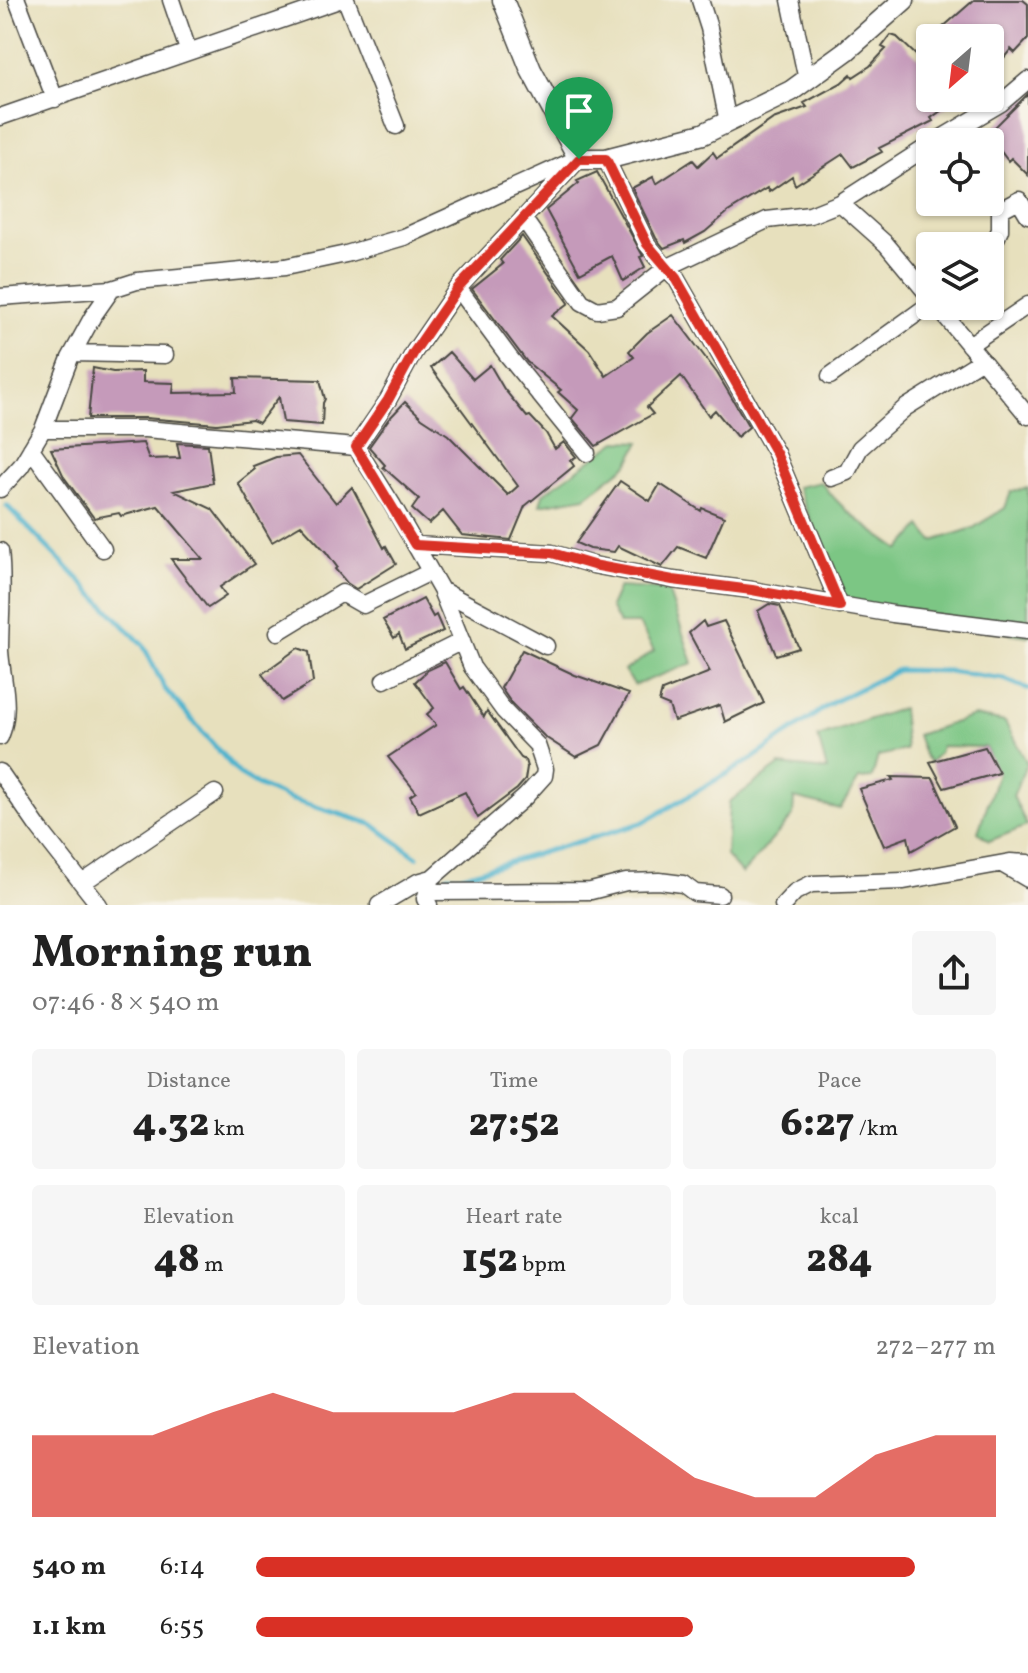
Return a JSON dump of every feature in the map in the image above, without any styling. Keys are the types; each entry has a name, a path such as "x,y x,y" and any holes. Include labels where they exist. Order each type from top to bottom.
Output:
{"street":[{"path":"171,0 188,50"},
{"path":"0,117 339,0"},
{"path":"346,0 396,126"},
{"path":"503,0 531,70 579,159"},
{"path":"700,0 709,28 728,122"},
{"path":"790,0 807,80"},
{"path":"0,297 112,289 137,281 285,267 404,237 579,159 606,159 703,134 791,91 846,51 904,0"},
{"path":"0,8 19,1 55,99"},
{"path":"958,128 1001,103 1028,80"},
{"path":"523,218 582,302 597,310 617,307 666,268 767,220 810,215 840,203 916,153"},
{"path":"356,447 388,400 414,352 458,288 579,159"},
{"path":"606,159 647,244 676,278 776,453 840,606"},
{"path":"999,232 1000,210 1019,200 1028,215"},
{"path":"840,203 886,244 916,280"},
{"path":"458,288 587,453"},
{"path":"0,489 21,466 43,429 73,353 112,289"},
{"path":"969,345 1028,305"},
{"path":"830,376 921,320"},
{"path":"950,320 1028,416"},
{"path":"73,353 165,355"},
{"path":"831,478 847,472 860,448 905,408 982,360"},
{"path":"43,429 145,429 356,447"},
{"path":"356,447 441,590 472,667 504,711 537,745 545,769 544,776 525,797 475,840 432,886"},
{"path":"31,449 103,549"},
{"path":"415,545 552,553 593,565 660,578 1028,631"},
{"path":"0,551 0,649 6,693 5,724 0,737"},
{"path":"278,632 342,593 363,605 430,572"},
{"path":"441,590 546,646"},
{"path":"384,680 462,641"},
{"path":"0,772 99,905"},
{"path":"82,883 215,793"},
{"path":"783,905 795,892 811,884 904,881 1002,864 1028,863"},
{"path":"1002,864 1028,879"},
{"path":"379,905 418,882 432,886 591,891 626,882 659,881 683,884 695,893 720,895"}],"green space":[{"path":"617,441 640,442 628,464 585,497 540,505 543,494"},
{"path":"821,482 848,511 900,550 921,526 933,541 973,528 1005,508 1011,492 1028,488 1028,636 846,607 797,487"},
{"path":"619,587 668,590 693,663 635,685 624,671 654,651 639,624 619,624 610,607"},
{"path":"902,708 906,750 878,756 872,778 859,779 840,809 794,798 793,816 742,874 726,856 729,802 780,765 827,770 818,737"},
{"path":"974,716 1005,722 1027,763 1013,796 1027,826 989,841 978,832 998,774 985,747 941,746 930,762 917,735"}],"building":[{"path":"974,0 1023,0 1028,4 1028,39 1015,53 1011,49 1004,58 1004,24 947,24"},
{"path":"891,35 916,55 916,112 939,112 931,118 933,121 879,148 882,152 853,167 843,154 795,185 792,176 769,192 767,188 728,212 705,232 685,243 684,240 664,248 632,188 653,177 656,184 693,160 698,166 713,152 717,158 773,119 807,107 804,103 870,66 886,49 882,47"},
{"path":"1028,94 1028,175 1011,158 1008,161 1004,156 1004,128 994,128"},
{"path":"597,172 643,256 640,257 645,267 623,281 612,256 580,273 546,210 579,183 577,181"},
{"path":"522,236 569,303 552,316 589,350 606,376 634,357 629,351 647,333 673,315 717,373 749,427 737,437 715,410 709,416 681,376 647,407 653,414 596,446 572,418 578,410 558,392 561,390 527,362 472,289 503,264 500,260"},
{"path":"449,352 473,379 490,365 504,389 527,417 530,416 546,433 555,449 564,442 576,457 570,460 574,466 525,506 511,540 462,535 443,511 429,524 412,509 419,499 383,467 385,465 369,447 405,402 448,435 508,495 518,486 431,368"},
{"path":"93,368 113,372 143,371 143,382 174,383 173,393 236,392 235,378 320,380 325,399 322,425 283,422 279,397 259,423 252,420 217,424 145,418 88,418"},
{"path":"143,443 149,459 180,458 177,443 208,445 213,483 174,491 212,509 254,564 220,587 226,596 208,608 171,559 203,559 158,506 121,516 119,513 94,518 64,477 51,449"},
{"path":"298,455 336,503 352,487 384,548 386,546 396,564 356,589 347,583 326,552 301,525 272,542 238,483 255,469 253,466 276,457"},
{"path":"620,481 650,501 660,484 701,511 702,508 724,517 706,558 678,547 662,567 618,546 614,552 590,549 576,543"},
{"path":"423,599 433,617 436,615 443,631 405,649 399,634 394,638 383,620"},
{"path":"769,604 780,606 799,648 776,655 758,611"},
{"path":"703,621 706,627 724,621 764,703 725,722 720,705 674,721 669,706 659,702 662,691 710,672 689,633"},
{"path":"298,648 309,652 313,682 282,701 262,674"},
{"path":"522,650 575,675 629,694 601,745 576,757 545,737 512,704 501,688"},
{"path":"445,662 461,689 464,687 484,717 487,711 525,760 527,767 525,780 517,789 478,818 465,792 419,813 410,796 416,792 388,757 436,725 427,714 434,708 415,682 428,670"},
{"path":"985,747 999,773 944,788 930,762"},
{"path":"891,777 933,778 955,826 911,851 908,837 884,846 859,789 893,780"}],"waterway":[{"path":"7,506 143,645 165,689 239,774 290,799 372,824 417,857"},
{"path":"448,876 462,876 642,823 752,759 833,702 898,670 948,671 1004,679 1028,689"}],"route":[{"path":"579,159 606,159 647,244 676,278 776,453 840,606 673,580 593,565 552,553 415,545 356,447 388,400 414,352 458,288 579,159"}]}
